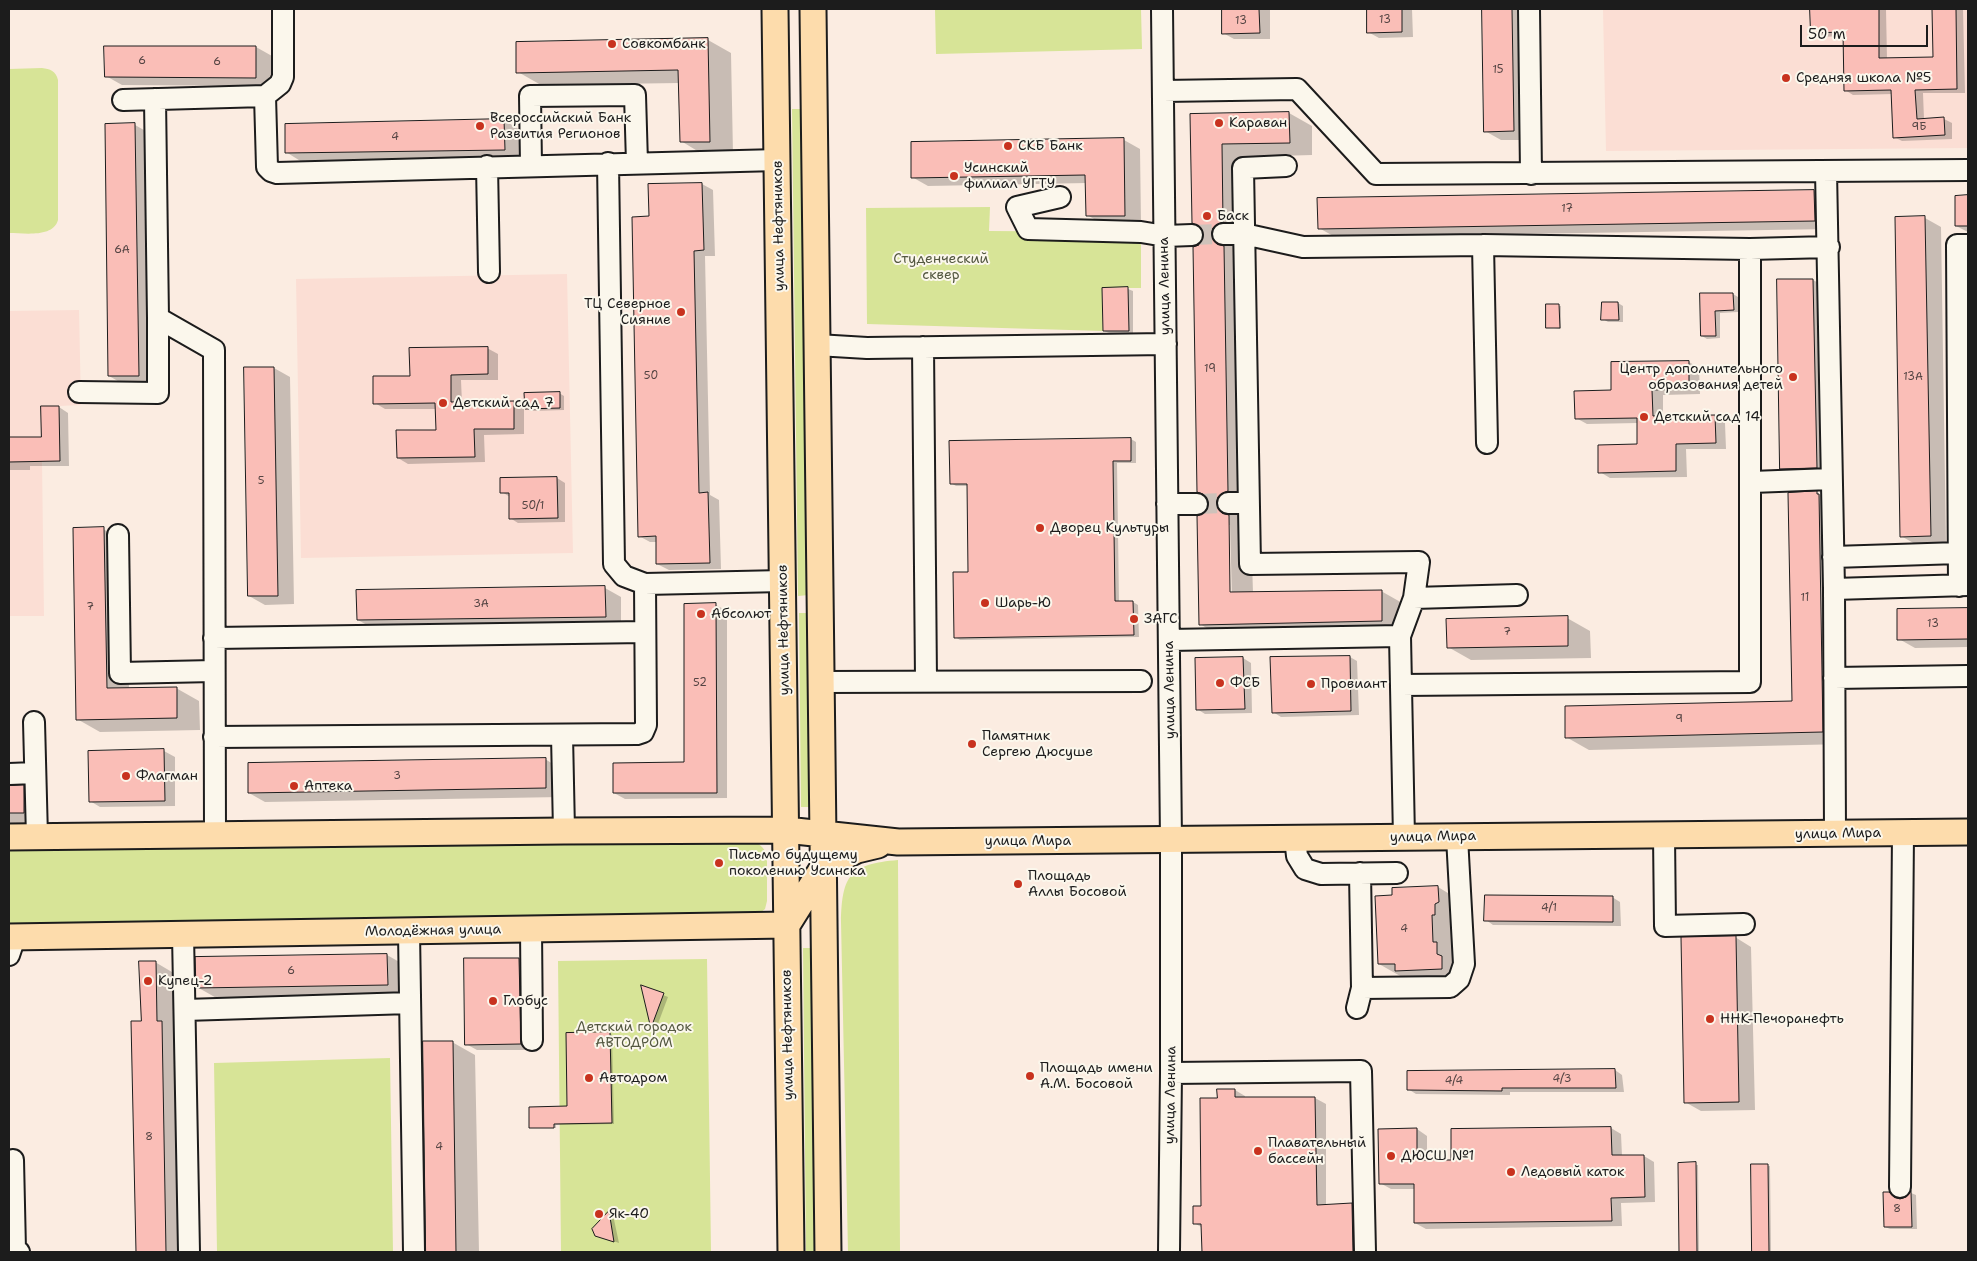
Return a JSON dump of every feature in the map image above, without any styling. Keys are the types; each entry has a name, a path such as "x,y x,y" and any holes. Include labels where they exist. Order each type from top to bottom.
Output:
{"main road":[{"name":"улица Нефтяников","path":"776,9 791,1252"},
{"path":"813,9 828,1252"},
{"path":"783,592 820,603"},
{"path":"9,837 786,830 823,834"},
{"name":"улица Мира","path":"823,834 898,842 1968,832"},
{"name":"улица Мира","path":"824,866 857,850 898,842"},
{"path":"787,925 824,866"},
{"name":"Молодёжная улица","path":"11,943 183,934 787,925"}],"street":[{"path":"123,100 265,96 280,84 283,77 283,9"},
{"name":"улица Ленина","path":"1162,9 1171,840 1169,1252"},
{"path":"1529,9 1531,174"},
{"path":"1163,91 1297,89 1376,174 1968,170"},
{"path":"531,166 530,96 635,95 637,163"},
{"path":"265,96 267,167 277,173 487,166 778,160"},
{"path":"79,392 158,393 155,99"},
{"path":"608,163 614,564 624,576 645,584 783,592"},
{"path":"487,166 489,272"},
{"path":"1286,166 1243,168 1244,234 1238,503 1250,564 1419,562 1414,598 1400,636 1404,838"},
{"path":"1826,171 1829,247 1834,589 1835,834"},
{"path":"1060,197 1017,206 1028,228 1141,232 1165,236 1192,235"},
{"path":"1224,234 1244,234 1303,247 1483,245 1750,249 1829,247"},
{"path":"1483,245 1487,443"},
{"path":"1834,589 1964,585 1959,553 1957,245 1968,245"},
{"path":"1401,685 1750,682 1752,482 1750,249"},
{"path":"158,318 214,350 215,834"},
{"path":"817,345 867,348 1166,344"},
{"path":"923,347 926,680"},
{"path":"1752,482 1831,479"},
{"path":"1167,504 1197,504"},
{"path":"118,535 120,673 214,671"},
{"path":"1833,557 1959,553"},
{"path":"214,738 636,734 643,732 646,725 645,584"},
{"path":"1414,598 1517,595"},
{"path":"214,638 645,632"},
{"path":"1169,640 1400,636"},
{"path":"1834,678 1968,676"},
{"path":"822,682 926,680 1141,681"},
{"path":"34,722 37,836"},
{"path":"562,734 564,831"},
{"path":"9,774 35,773"},
{"path":"1900,1187 1903,833"},
{"path":"1664,835 1666,926 1744,924"},
{"path":"1362,988 1450,987 1459,979 1464,964 1457,837"},
{"path":"1295,838 1297,856 1305,869 1321,874 1396,873"},
{"path":"1357,1008 1362,988 1360,873"},
{"path":"531,929 532,1040"},
{"path":"409,932 414,1252"},
{"path":"183,934 189,1252"},
{"path":"185,1010 410,1003"},
{"path":"1171,1073 1361,1072 1365,1252"},
{"path":"13,1160 15,1250 19,1252"}],"shaded area":[{"name":"Средняя школа №5","path":"1603,9 1968,9 1968,148 1606,151"},
{"path":"567,274 573,553 301,558 296,279"},
{"path":"79,310 81,405 59,406 60,461 42,461 44,616 9,616 9,311"}],"green space":[{"path":"935,9 1141,9 1142,49 936,54"},
{"path":"42,68 56,74 58,80 58,220 55,226 44,232 30,234 9,233 9,69"},
{"path":"792,109 803,109 809,595 798,596"},
{"name":"Студенческий сквер","path":"990,207 989,231 1141,232 1141,288 1102,288 1103,331 867,324 866,208"},
{"path":"799,613 809,613 811,807 801,807"},
{"path":"750,841 760,845 767,855 767,901 765,909 760,913 9,926 9,849"},
{"path":"898,860 900,1252 848,1252 842,906 847,883 859,869 882,862"},
{"path":"803,948 813,948 816,1252 806,1252"},
{"name":"Детский городок АВТОДРОМ","path":"707,959 711,1252 561,1252 558,961"},
{"path":"390,1058 393,1252 217,1252 214,1063"}],"building":[{"path":"1222,9 1259,9 1260,33 1222,34"},
{"path":"1367,9 1402,9 1402,32 1367,33"},
{"path":"1482,9 1512,9 1514,131 1484,132"},
{"path":"1810,9 1879,9 1879,58 1933,57 1932,9 1956,9 1957,89 1915,90 1917,119 1944,117 1945,135 1893,138 1891,90 1844,91 1843,32 1811,33"},
{"path":"708,38 710,142 680,142 678,70 516,73 516,42"},
{"path":"104,46 256,46 256,78 105,77"},
{"path":"1289,112 1290,143 1222,144 1223,222 1213,228 1211,234 1217,244 1224,246 1228,491 1218,497 1216,503 1222,513 1229,515 1230,592 1382,590 1382,621 1199,625 1197,516 1207,510 1209,504 1203,494 1197,492 1193,247 1199,245 1204,235 1202,228 1192,223 1190,114"},
{"path":"504,119 505,150 285,153 285,124"},
{"path":"135,123 139,376 108,376 105,124"},
{"name":"Усинский филиал УГТУ","path":"1124,138 1125,216 1086,216 1085,175 911,178 911,142"},
{"path":"702,183 704,250 694,251 699,493 708,492 710,563 656,564 656,536 638,537 632,217 649,216 648,184"},
{"path":"1814,190 1815,221 1318,229 1317,198"},
{"path":"1968,195 1968,226 1955,226 1955,196"},
{"path":"1925,216 1931,536 1900,537 1895,217"},
{"path":"1777,279 1813,279 1817,468 1780,469"},
{"path":"1128,287 1129,331 1103,331 1102,288"},
{"path":"1700,293 1733,293 1734,310 1715,311 1716,336 1701,336"},
{"path":"1602,302 1618,302 1619,320 1601,320"},
{"path":"1546,304 1559,304 1560,328 1546,328"},
{"name":"Детский сад 7","path":"488,347 488,374 451,375 451,402 514,401 514,429 474,429 475,457 397,458 396,430 436,430 435,403 373,404 373,376 410,376 409,348"},
{"name":"Детский сад 14","path":"1689,361 1689,389 1652,390 1653,416 1715,415 1716,443 1676,444 1676,471 1598,473 1598,445 1637,444 1637,418 1575,419 1574,391 1611,390 1611,362"},
{"path":"244,367 274,367 278,596 248,596"},
{"path":"560,392 560,408 525,409 524,393"},
{"path":"41,406 59,406 60,461 9,462 9,437 41,437"},
{"name":"Дворец Культуры","path":"1131,438 1131,461 1113,461 1115,601 1133,601 1134,635 954,638 953,572 968,572 967,484 950,484 949,441"},
{"path":"557,477 558,518 509,519 509,493 500,493 500,478"},
{"path":"1817,491 1817,494 1819,494 1823,732 1565,738 1565,706 1792,701 1788,493"},
{"path":"104,527 107,688 177,687 177,718 76,720 73,528"},
{"path":"605,586 606,617 357,620 356,590"},
{"path":"716,603 717,793 613,793 613,763 684,762 684,604"},
{"path":"1968,608 1968,639 1897,640 1897,609"},
{"path":"1568,616 1568,646 1447,648 1446,619"},
{"name":"Провиант","path":"1350,656 1351,711 1272,713 1270,657"},
{"name":"ФСБ","path":"1243,657 1245,709 1196,710 1195,658"},
{"name":"Флагман","path":"164,749 165,801 89,802 88,751"},
{"path":"546,758 546,788 248,793 248,763"},
{"path":"24,785 24,813 9,813 9,786"},
{"path":"1438,886 1439,902 1435,904 1435,915 1432,915 1433,942 1437,942 1437,954 1442,956 1442,969 1395,971 1395,964 1378,964 1375,896 1392,895 1392,888"},
{"path":"1485,895 1613,896 1613,922 1484,921"},
{"name":"ННК-Печоранефть","path":"1736,936 1739,1102 1684,1103 1681,937"},
{"path":"387,954 388,985 196,988 195,957"},
{"name":"Глобус","path":"464,958 519,958 521,1044 465,1045"},
{"path":"139,961 156,961 157,1021 162,1021 166,1252 136,1252 131,1021 141,1021"},
{"path":"641,985 664,993 651,1028"},
{"name":"Автодром","path":"610,1032 612,1123 554,1124 554,1128 529,1128 529,1107 567,1106 566,1033"},
{"path":"423,1041 453,1041 456,1252 426,1252"},
{"path":"1615,1069 1616,1088 1502,1088 1502,1091 1407,1090 1407,1071"},
{"name":"Плавательный бассейн","path":"1217,1089 1235,1089 1235,1097 1315,1097 1317,1205 1352,1203 1353,1252 1202,1252 1201,1224 1193,1224 1193,1206 1201,1206 1200,1098 1217,1098"},
{"name":"Ледовый каток","path":"1611,1127 1612,1155 1644,1155 1645,1197 1611,1198 1612,1221 1414,1223 1414,1184 1379,1184 1378,1129 1417,1128 1417,1160 1451,1160 1451,1129"},
{"path":"1696,1162 1697,1252 1679,1252 1678,1163"},
{"path":"1751,1164 1768,1164 1769,1252 1752,1252"},
{"path":"1911,1191 1912,1227 1884,1227 1883,1192 1889,1192 1894,1197 1900,1199 1906,1197"},
{"path":"609,1211 614,1242 595,1236 592,1229"}],"tunnel":[{"path":"1192,235 1223,234"},
{"path":"1197,504 1228,503"}],"place":[{"name":"Совкомбанк","path":"612,44"},
{"name":"Средняя школа №5","path":"1786,78"},
{"name":"Караван","path":"1219,123"},
{"name":"Всероссийский Банк Развития Регионов","path":"480,126"},
{"name":"СКБ Банк","path":"1008,146"},
{"name":"Усинский филиал УГТУ","path":"954,176"},
{"name":"Баск","path":"1207,216"},
{"name":"ТЦ Северное Сияние","path":"681,312"},
{"name":"Центр дополнительного образования детей","path":"1793,377"},
{"name":"Детский сад 7","path":"443,403"},
{"name":"Детский сад 14","path":"1644,417"},
{"name":"Дворец Культуры","path":"1040,528"},
{"name":"Шарь-Ю","path":"985,603"},
{"name":"Абсолют","path":"701,614"},
{"name":"ЗАГС","path":"1134,619"},
{"name":"ФСБ","path":"1220,683"},
{"name":"Провиант","path":"1311,684"},
{"name":"Памятник Сергею Дюсуше","path":"972,744"},
{"name":"Флагман","path":"126,776"},
{"name":"Аптека","path":"294,786"},
{"name":"Письмо будущему поколению Усинска","path":"719,863"},
{"name":"Площадь Аллы Босовой","path":"1018,884"},
{"name":"Купец-2","path":"148,981"},
{"name":"Глобус","path":"493,1001"},
{"name":"ННК-Печоранефть","path":"1710,1019"},
{"name":"Площадь имени А.М. Босовой","path":"1030,1076"},
{"name":"Автодром","path":"589,1078"},
{"name":"Плавательный бассейн","path":"1258,1151"},
{"name":"ДЮСШ №1","path":"1391,1156"},
{"name":"Ледовый каток","path":"1511,1172"},
{"name":"Як-40","path":"599,1214"}]}
